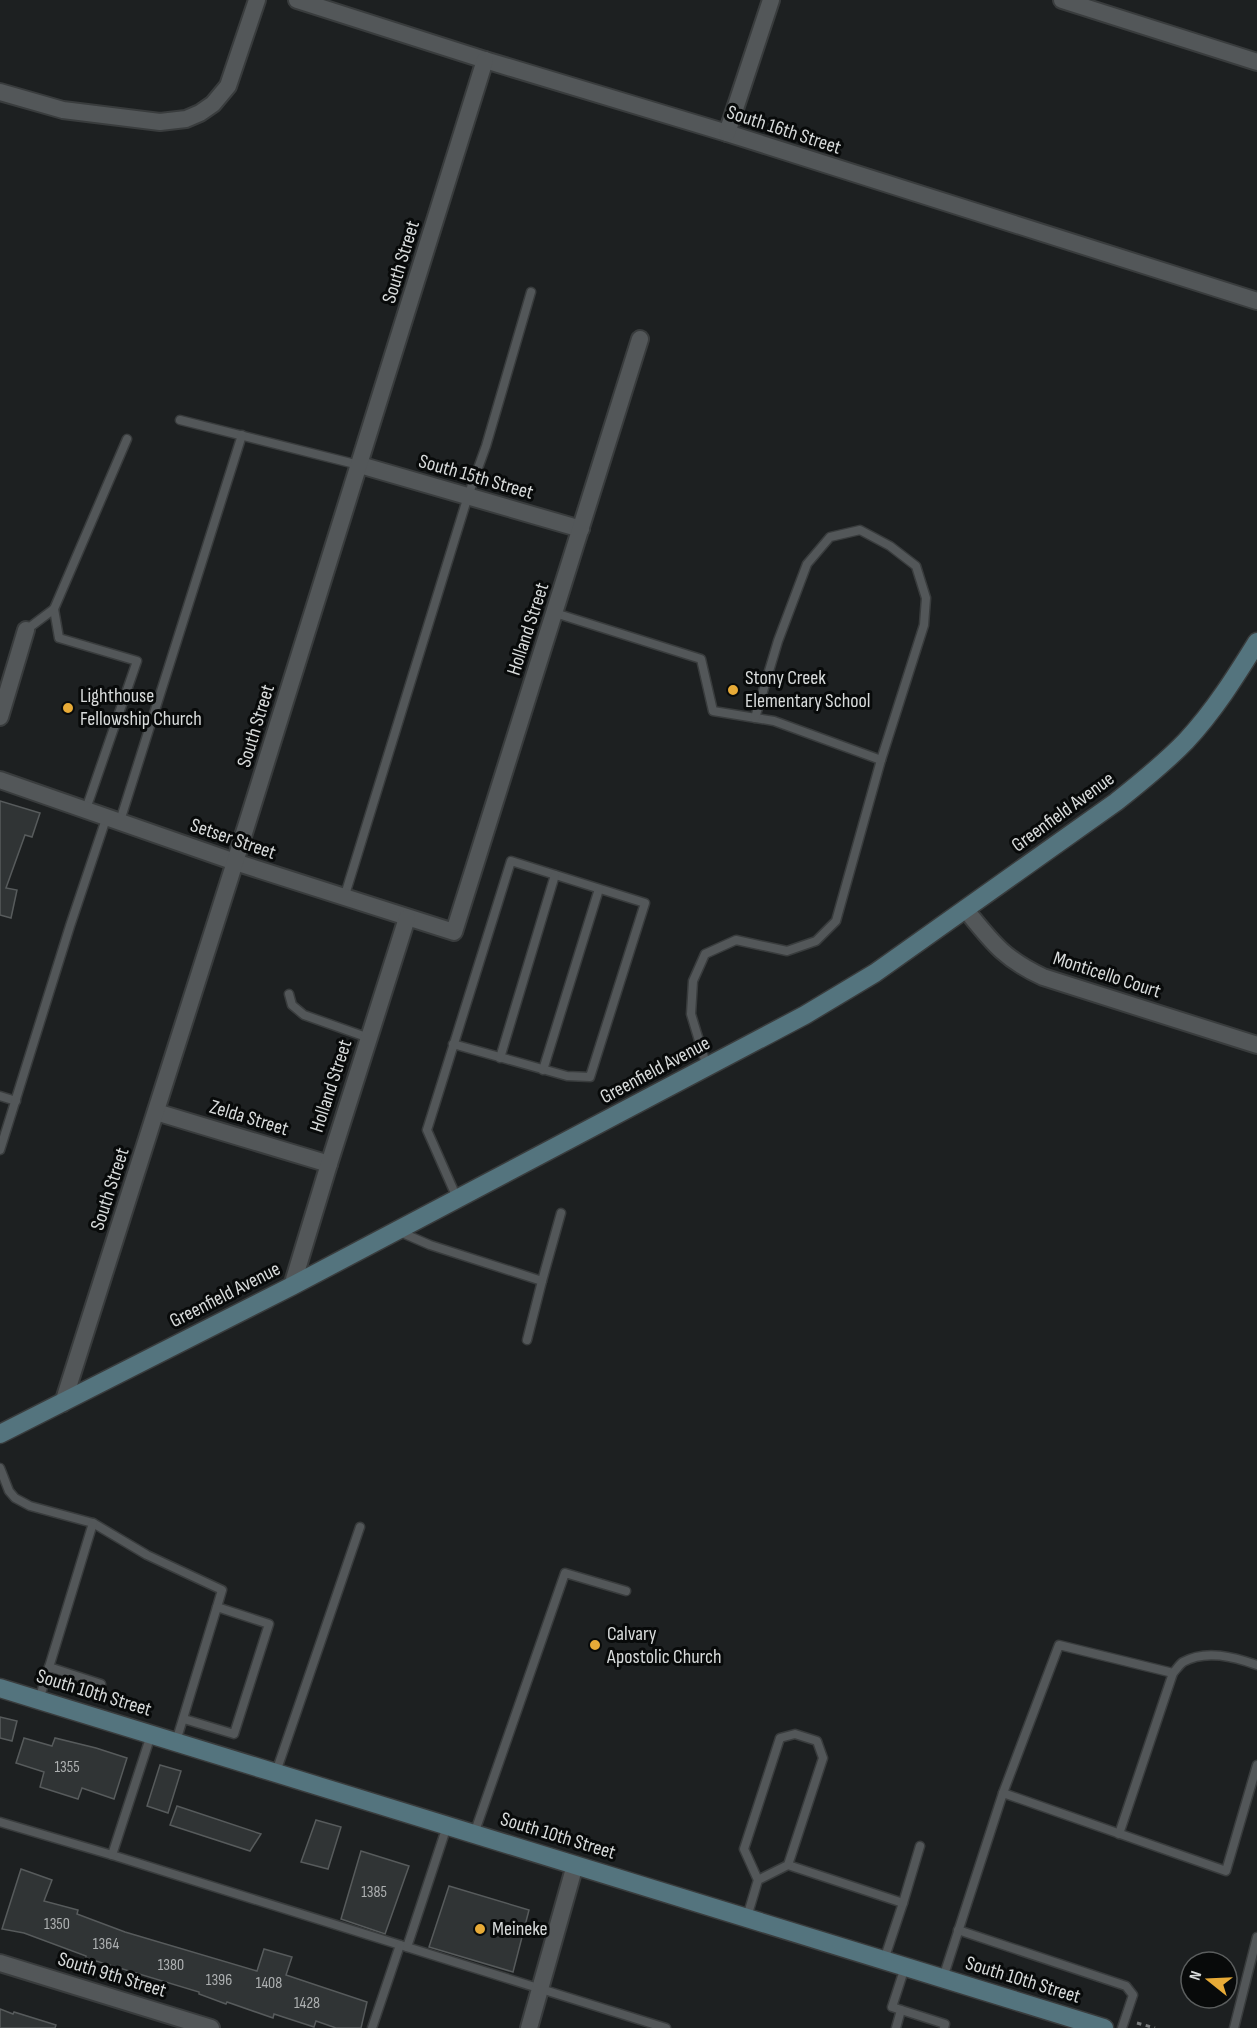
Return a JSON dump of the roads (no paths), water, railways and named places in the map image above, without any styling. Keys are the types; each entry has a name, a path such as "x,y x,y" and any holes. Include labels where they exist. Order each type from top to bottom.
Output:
{"main road":[{"name":"Greenfield Avenue","path":"0,1434 292,1286 577,1137 806,1015 875,973 1116,802 1160,765 1201,724 1234,679 1257,642"},
{"name":"South 10th Street","path":"0,1688 1104,2028"}],"street":[{"path":"0,92 63,110 160,122 186,119 213,104 228,86 256,0"},
{"name":"South 16th Street","path":"297,0 485,60 728,133 1257,301"},
{"path":"728,133 771,0"},
{"path":"1062,0 1257,62"},
{"name":"South Street","path":"63,1403 360,465 485,60"},
{"name":"Holland Street","path":"454,932 640,339"},
{"name":"South 15th Street","path":"360,465 581,530"},
{"path":"0,717 26,630"},
{"name":"Setser Street","path":"0,780 235,862 454,932"},
{"name":"Monticello Court","path":"966,910 1006,956 1035,973 1257,1045"},
{"name":"Holland Street","path":"292,1286 407,918"},
{"name":"Zelda Street","path":"156,1112 329,1164"},
{"path":"529,2028 574,1865"},
{"name":"South 9th Street","path":"0,1963 211,2028"}],"lane":[{"path":"344,898 531,292"},
{"path":"180,420 360,465"},
{"path":"0,1150 70,926 114,819 242,435"},
{"path":"26,630 54,609 127,439"},
{"path":"707,1068 691,1014 693,981 705,954 736,940 787,951 816,941 836,921 881,760 924,625 926,598 916,566 890,546 860,530 830,537 807,564 778,641 755,718"},
{"path":"54,609 59,638 137,661 86,809"},
{"path":"555,613 701,659 713,711 774,721 881,760"},
{"path":"453,1044 567,1076 590,1077 645,903 511,861 453,1044 427,1130 457,1198"},
{"path":"500,1058 555,875"},
{"path":"543,1070 599,889"},
{"path":"290,994 292,1005 304,1015 369,1038"},
{"path":"0,1096 16,1101"},
{"path":"527,1340 561,1213"},
{"path":"397,1230 430,1245 542,1281"},
{"path":"0,1468 9,1491 15,1498 30,1506 93,1523 147,1555 222,1590 176,1742"},
{"path":"39,1700 93,1523"},
{"path":"276,1772 360,1527"},
{"path":"474,1834 565,1573 626,1591"},
{"path":"184,1719 234,1734 269,1624 217,1607"},
{"path":"942,1978 1003,1793 1059,1645 1173,1673"},
{"path":"1119,1834 1173,1673 1182,1663 1206,1656 1232,1657 1257,1665"},
{"path":"49,1667 100,1684"},
{"path":"747,1917 758,1880 744,1849 780,1738 795,1734 817,1741 823,1758 788,1865"},
{"path":"112,1855 151,1735"},
{"path":"1003,1793 1226,1871 1257,1765"},
{"path":"0,1822 666,2028"},
{"path":"372,2028 447,1826"},
{"path":"884,1960 920,1846"},
{"path":"758,1880 788,1865 903,1903"},
{"path":"958,1930 1126,1986 1133,1995 1122,2028"},
{"path":"1234,2028 1257,1937"},
{"path":"905,1967 892,2007 945,2024 944,2028"},
{"path":"896,2028 901,2010"}],"place":[{"name":"Stony Creek Elementary School","path":"733,690"},
{"name":"Lighthouse Fellowship Church","path":"68,708"},
{"name":"Calvary Apostolic Church","path":"595,1645"},
{"name":"Meineke","path":"480,1929"}]}
